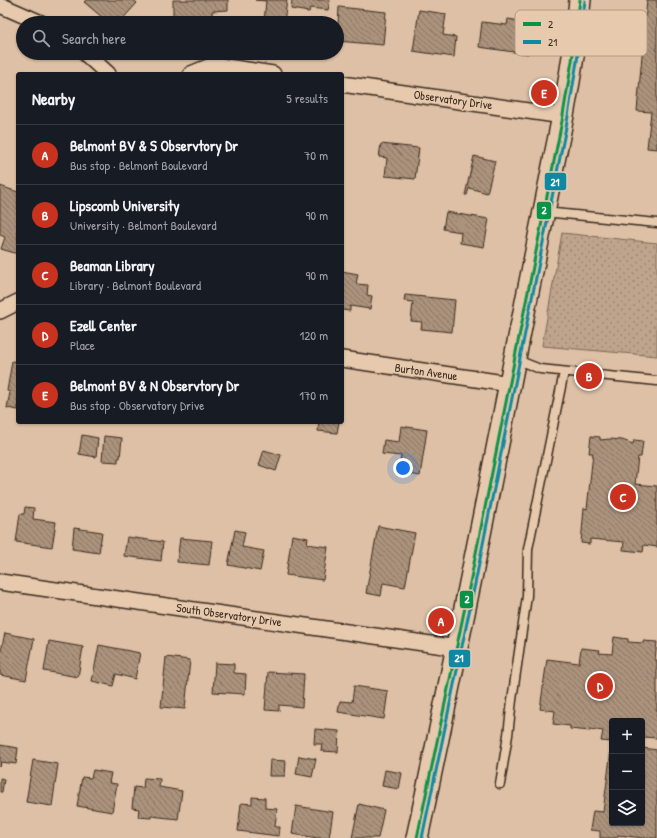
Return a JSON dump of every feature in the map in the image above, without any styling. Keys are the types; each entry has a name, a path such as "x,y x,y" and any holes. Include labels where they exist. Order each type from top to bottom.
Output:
{"street":[{"path":"579,10 580,0"},
{"path":"0,5 25,16"},
{"path":"418,838 458,648 563,116 573,56"},
{"path":"93,60 106,72"},
{"path":"196,72 213,65 260,72"},
{"name":"Observatory Drive","path":"344,84 563,116"},
{"path":"0,311 16,303"},
{"name":"Burton Avenue","path":"344,359 510,384"},
{"name":"South Observatory Drive","path":"0,582 458,648"}],"lane":[{"path":"544,212 657,223"},
{"path":"515,359 540,369 657,380"},
{"path":"500,784 527,596 528,549 564,372"}],"shaded area":[{"path":"562,233 657,243 657,356 542,346"}],"building":[{"path":"86,0 134,0 137,3 125,16 101,16 84,2"},
{"path":"173,0 228,0 228,10 212,11 213,16 173,16"},
{"path":"255,0 287,0 285,16 264,16 266,1"},
{"path":"292,0 330,0 328,10 310,8 309,12 291,9"},
{"path":"647,0 657,0 657,149 647,148 651,112 637,111 642,56 647,56"},
{"path":"339,7 386,12 383,45 344,42 344,16 338,16"},
{"path":"419,10 446,14 443,35 456,37 454,57 413,51"},
{"path":"508,19 515,20 515,52 479,47 482,22 507,25"},
{"path":"381,144 419,148 415,179 385,176 387,158 379,157"},
{"path":"474,156 495,161 487,193 469,188 467,195 465,195"},
{"path":"0,186 16,191 16,253 1,249 5,237 0,235"},
{"path":"446,212 489,219 484,247 460,243 461,232 443,229"},
{"path":"344,271 358,274 356,284 368,285 367,295 372,296 370,309 350,306 350,311 344,310"},
{"path":"405,295 455,300 452,332 421,329 422,322 411,321 413,302 404,301"},
{"path":"12,361 16,362 16,410 7,408 10,392 7,391"},
{"path":"319,424 339,424 337,433 318,431"},
{"path":"401,426 427,430 420,476 398,472 401,456 382,454 384,440 399,442"},
{"path":"82,435 98,438 96,457 79,454"},
{"path":"104,436 122,438 120,458 118,458 118,462 102,461"},
{"path":"591,436 600,437 600,440 622,440 633,444 634,440 643,441 641,457 638,457 635,484 657,486 657,547 644,545 643,552 623,550 624,542 590,539 590,544 581,543 584,508 587,509 593,453 589,453"},
{"path":"264,450 281,455 276,471 259,465"},
{"path":"25,507 34,508 33,519 56,522 52,547 16,542 20,514 24,514"},
{"path":"378,526 415,533 405,587 383,583 381,596 366,593"},
{"path":"74,528 102,532 99,553 72,549"},
{"path":"235,530 245,532 242,547 264,551 260,571 228,565"},
{"path":"292,535 308,538 307,544 328,547 323,580 286,575"},
{"path":"127,537 163,542 161,561 124,556"},
{"path":"180,538 212,541 209,565 177,562"},
{"path":"5,633 34,639 26,680 0,675 0,655"},
{"path":"614,637 628,639 628,642 657,642 655,660 657,660 657,738 645,737 645,718 609,718 609,742 601,741 603,731 590,729 590,731 570,729 570,726 553,724 555,711 540,709 547,659 579,663 581,648 600,650 599,653 612,654"},
{"path":"49,641 83,647 78,677 44,671"},
{"path":"99,645 140,653 135,679 116,674 113,686 92,681"},
{"path":"166,657 190,660 185,709 161,707"},
{"path":"215,663 234,664 234,673 246,674 245,694 213,692"},
{"path":"268,672 304,674 302,707 279,705 279,711 265,710"},
{"path":"354,686 388,691 384,719 338,712 340,701 352,702"},
{"path":"315,729 339,731 338,752 321,751 322,744 314,744"},
{"path":"0,745 18,748 16,764 1,762 0,767"},
{"path":"645,748 657,750 657,838 618,835 617,838 600,838 600,831 590,830 593,811 603,812 609,765 609,826 645,826"},
{"path":"299,756 316,759 312,777 296,774"},
{"path":"33,760 58,764 52,806 26,802"},
{"path":"270,760 286,761 285,776 269,776"},
{"path":"93,770 111,773 109,783 117,784 112,812 77,806 82,777 91,778"},
{"path":"385,770 402,773 399,789 382,786"},
{"path":"0,778 4,779 2,792 0,792"},
{"path":"144,778 160,779 159,787 182,791 178,819 151,816 151,818 138,817 139,809 132,808 134,787 143,788"},
{"path":"252,797 265,798 265,808 277,809 275,827 280,827 279,836 238,831 241,803 252,804"},
{"path":"359,804 384,810 378,838 352,838"},
{"path":"296,806 333,812 329,838 292,834"}],"transit line":[{"name":"2","path":"579,10 580,0"},
{"name":"21","path":"584,10 585,1"},
{"name":"2","path":"417,838 471,578 562,121 573,56"},
{"name":"21","path":"422,838 476,579 567,122 578,56"}],"place":[{"name":"Belmont BV & N Observtory Dr","path":"544,93"},
{"name":"Lipscomb University","path":"589,376"},
{"name":"Beaman Library","path":"623,497"},
{"name":"Belmont BV & S Observtory Dr","path":"441,621"},
{"name":"Ezell Center","path":"600,686"}]}
